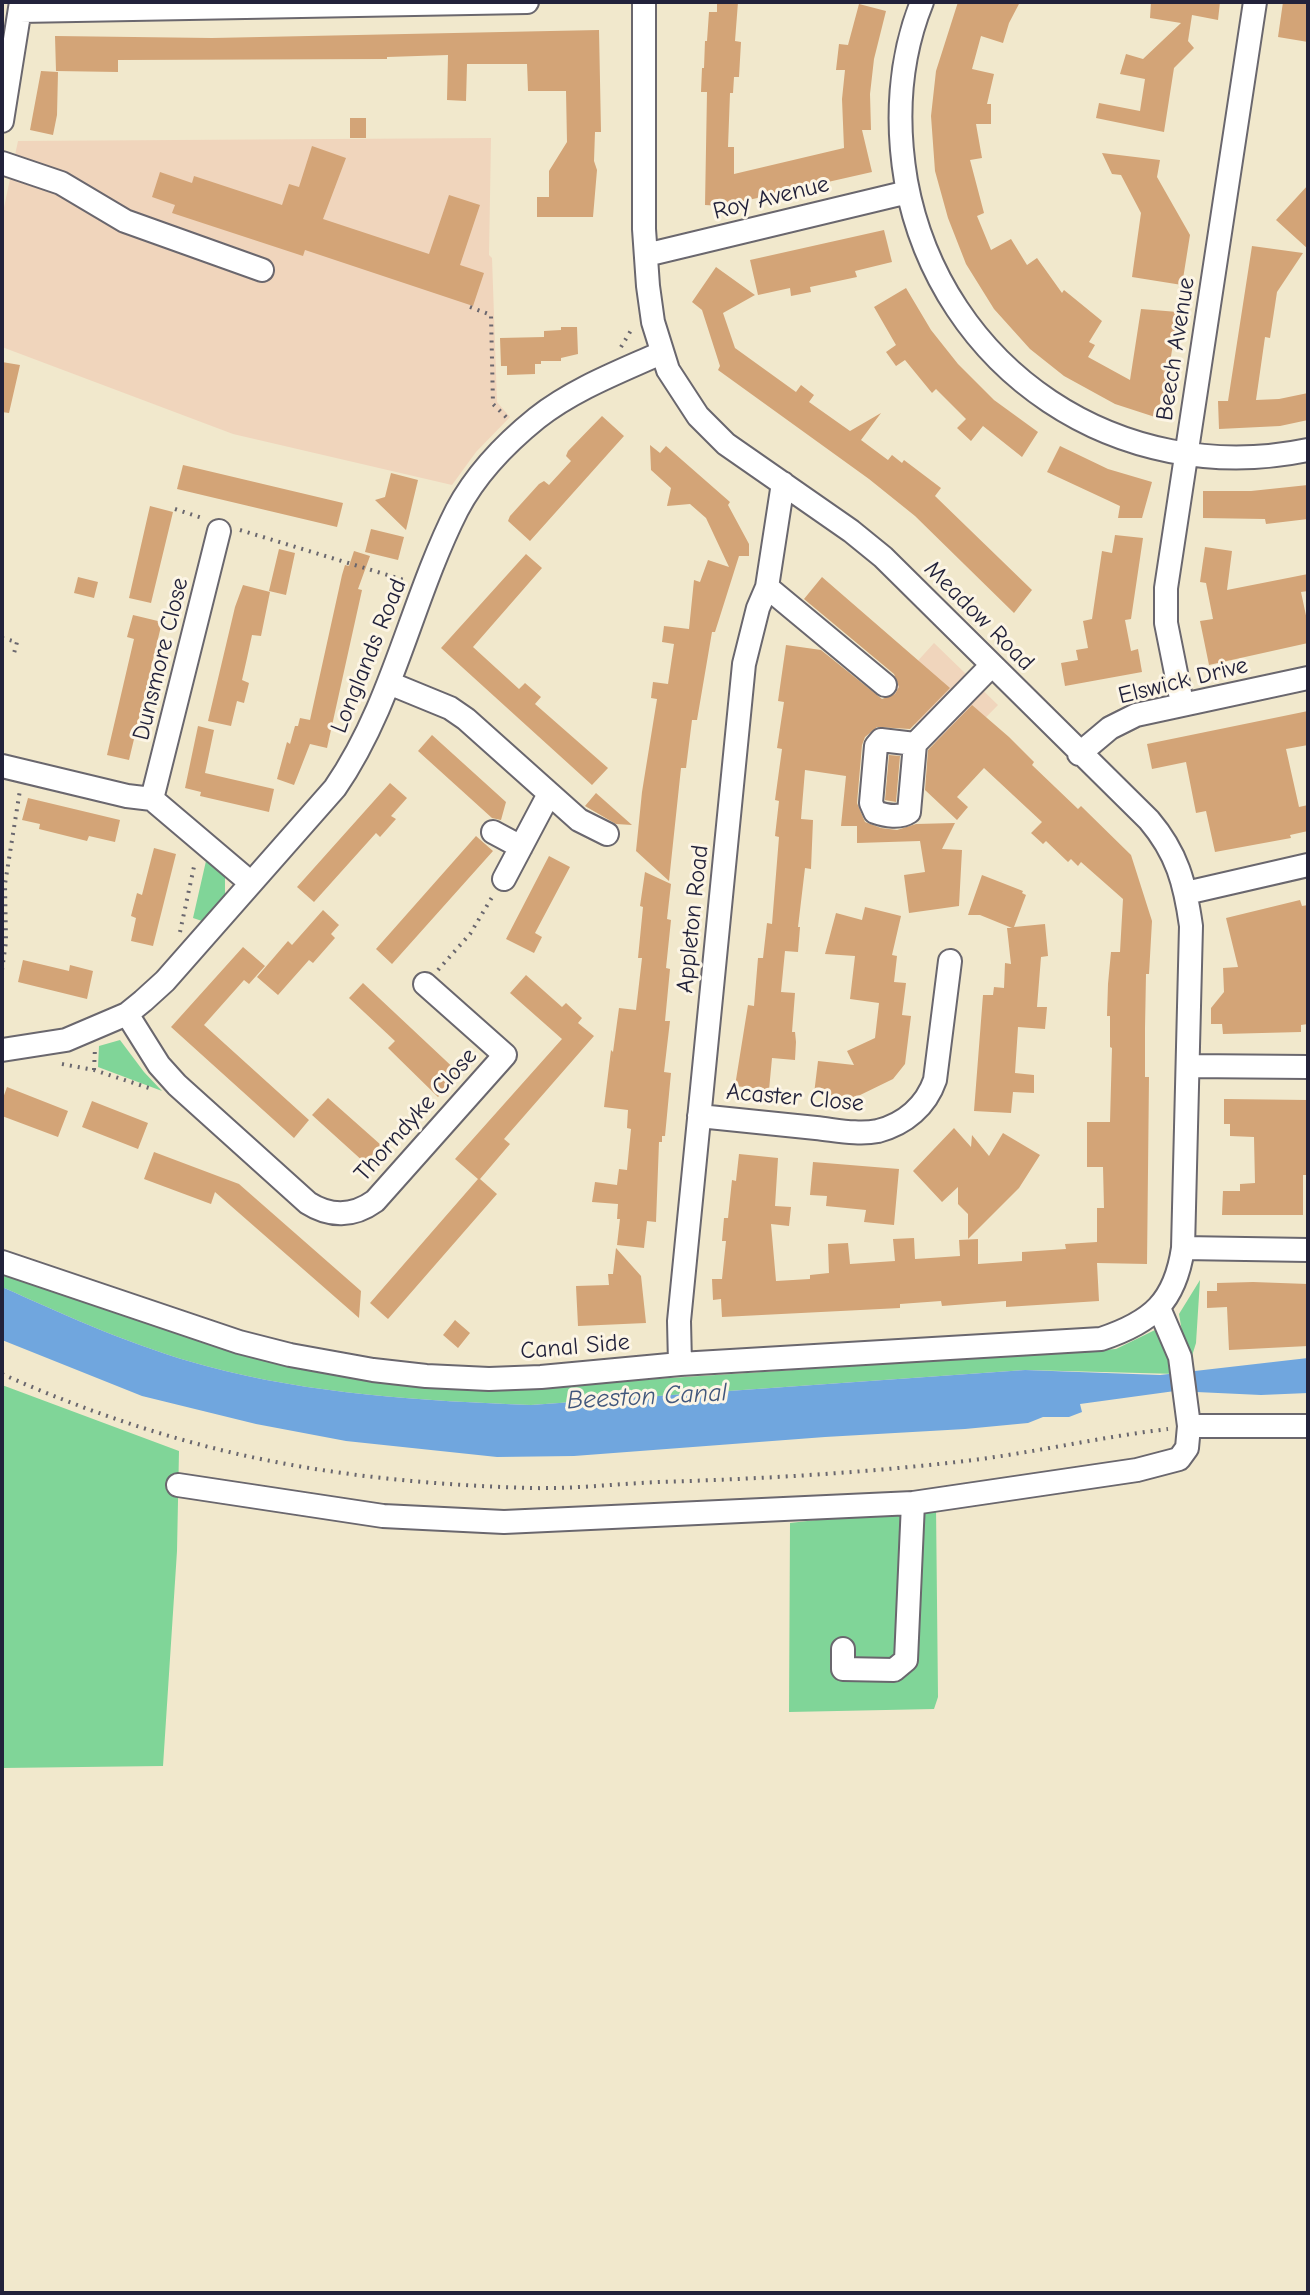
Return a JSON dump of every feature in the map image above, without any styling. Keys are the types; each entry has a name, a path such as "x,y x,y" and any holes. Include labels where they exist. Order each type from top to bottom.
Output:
{"street":[{"path":"3,112 20,6 527,2"},
{"name":"Meadow Road","path":"644,2 649,300 661,353 679,388 716,435 883,557 1149,820 1165,840 1186,893 1191,926 1183,1248 1176,1282 1159,1308"},
{"path":"922,2 910,36 900,101 902,156 908,192 920,237 937,274 962,318 1002,365 1044,399 1097,428 1140,445 1186,456 1248,458 1308,450"},
{"name":"Beech Avenue","path":"1182,703 1166,623 1165,601 1255,2"},
{"path":"2,163 61,183 125,221 262,270"},
{"name":"Roy Avenue","path":"646,255 908,192"},
{"name":"Longlands Road","path":"2,1050 66,1040 127,1014 155,991 335,788 348,769 369,732 458,508 485,469 521,432 557,404 661,353"},
{"name":"Appleton Road","path":"680,1364 679,1321 744,664 758,608 767,587 783,483"},
{"name":"Dunsmore Close","path":"152,799 221,527"},
{"path":"767,587 885,685"},
{"path":"915,744 992,665"},
{"name":"Elswick Drive","path":"1079,754 1121,721 1182,703 1308,678"},
{"path":"389,683 450,708 466,719 571,813 607,834"},
{"path":"2,766 127,796 152,799 251,883"},
{"path":"504,879 549,794"},
{"path":"493,832 521,847"},
{"path":"1186,893 1308,865"},
{"name":"Acaster Close","path":"699,1116 864,1133 891,1126 918,1110 930,1095 935,1080 950,961"},
{"name":"Thorndyke Close","path":"127,1014 159,1065 200,1108 308,1203 326,1212 346,1214 375,1201 505,1055 425,984"},
{"path":"1188,1066 1308,1067"},
{"path":"1183,1248 1308,1250"},
{"name":"Canal Side","path":"2,1262 239,1342 290,1355 373,1370 489,1379 680,1364 1101,1339 1123,1331 1159,1308"},
{"path":"178,1485 383,1516 504,1522 913,1503 1137,1470 1179,1459 1187,1448 1188,1418 1180,1357 1159,1308"},
{"path":"1188,1418 1308,1426"},
{"path":"843,1649 843,1669 894,1670 906,1660 913,1503"}],"path":[{"path":"601,380 649,300"},
{"path":"470,307 491,315 493,404 521,432"},
{"path":"175,509 221,527 425,587"},
{"path":"2,638 17,642 13,657"},
{"path":"2,970 6,942 5,884 24,772"},
{"path":"172,973 201,839"},
{"path":"425,984 470,934 504,879"},
{"path":"94,1070 158,1092"},
{"path":"2,1374 115,1417 213,1448 327,1470 433,1482 532,1488 692,1483 915,1466 1025,1452 1188,1418"}],"shaded area":[{"path":"491,138 489,255 492,258 497,402 510,417 476,452 452,485 233,434 2,347 2,217 18,141"},
{"path":"934,643 998,705 948,756 886,696"}],"green space":[{"path":"210,860 225,873 225,897 205,922 193,918 206,861"},
{"path":"120,1040 162,1091 98,1067 99,1046"},
{"path":"2,1271 175,1332 267,1359 516,1388 1116,1349 1155,1330 1178,1374 1025,1370 531,1405 408,1398 326,1390 245,1376 154,1350 2,1287"},
{"path":"1200,1280 1196,1343 1191,1359 1184,1343 1179,1314"},
{"path":"2,1385 179,1451 177,1551 163,1766 2,1768"},
{"path":"936,1506 938,1697 934,1709 789,1712 790,1523"}],"water":[{"name":"Beeston Canal","path":"2,1287 128,1341 206,1366 326,1390 408,1398 531,1405 1025,1370 1160,1375 1308,1358 1308,1393 1261,1395 1175,1391 1080,1404 1082,1412 1069,1417 1043,1417 1028,1423 574,1456 497,1457 346,1441 256,1424 142,1396 2,1340"}],"building":[{"path":"717,2 738,2 735,41 741,42 739,77 734,77 733,93 730,93 728,147 734,147 734,174 844,148 842,99 845,70 836,70 839,44 848,45 859,4 886,11 874,59 870,94 871,130 862,130 872,172 722,206 705,205 707,92 701,92 702,68 709,12 717,12"},
{"path":"958,2 1020,2 1003,43 981,36 972,69 994,74 987,104 991,104 991,124 976,124 982,158 970,160 984,213 977,216 991,250 1011,239 1027,265 1037,258 1062,293 1064,290 1102,321 1089,342 1095,345 1088,357 1130,380 1141,309 1178,312 1166,388 1155,417 1115,404 1064,376 1030,349 994,309 966,264 948,218 935,171 931,116 936,71"},
{"path":"1151,2 1220,2 1218,20 1192,15 1188,41 1194,48 1174,68 1164,132 1096,118 1099,103 1140,111 1145,79 1120,74 1126,54 1143,59 1181,23 1150,18"},
{"path":"1283,2 1308,2 1308,42 1278,37"},
{"path":"599,30 601,132 595,132 594,161 597,170 593,217 537,217 537,197 549,197 549,171 567,142 566,91 528,91 527,64 467,64 466,101 447,100 448,55 387,59 118,60 118,72 56,71 55,36 212,38"},
{"path":"41,71 58,72 57,115 53,135 30,130"},
{"path":"350,118 366,118 366,138 350,138"},
{"path":"312,146 346,158 323,219 429,254 449,195 480,205 460,265 484,273 473,306 305,250 303,256 172,213 175,205 152,197 160,172 192,183 194,176 282,205 289,184 299,187"},
{"path":"1102,153 1160,160 1157,177 1190,235 1182,285 1132,277 1141,213 1121,175 1112,174"},
{"path":"1308,185 1308,249 1276,220"},
{"path":"884,230 892,262 855,271 857,277 810,287 811,292 791,296 790,288 758,295 750,260"},
{"path":"1252,246 1303,253 1277,292 1270,338 1265,337 1256,400 1308,393 1308,420 1280,426 1219,429 1218,401 1228,401"},
{"path":"716,267 755,295 723,313 735,348 796,392 801,385 814,395 809,402 850,431 881,413 861,440 888,460 892,455 902,463 904,460 941,488 935,496 1032,590 1014,613 915,516 718,370 720,366 702,310 692,302"},
{"path":"906,288 931,330 958,364 994,400 1038,432 1022,457 983,426 971,441 957,428 966,419 936,389 932,393 905,360 896,366 886,352 896,345 874,307"},
{"path":"561,327 577,327 578,354 561,358 561,361 541,361 541,364 535,364 535,374 507,375 507,366 501,366 500,338 544,337 544,331 561,330"},
{"path":"2,362 20,365 9,413 2,412"},
{"path":"602,416 624,436 530,541 508,521 510,516 539,484 544,481 549,485 571,461 566,456 568,451"},
{"path":"650,445 660,453 666,446 730,502 728,505 749,544 749,556 739,556 715,632 712,632 697,720 692,720 686,768 681,768 669,881 636,851 657,699 651,698 653,682 668,684 674,644 662,642 664,626 689,629 694,580 700,582 708,560 729,567 706,518 690,504 667,506 671,488 651,470"},
{"path":"1060,446 1108,469 1152,482 1142,518 1118,518 1120,506 1047,472"},
{"path":"183,465 343,503 337,527 177,489"},
{"path":"391,473 418,480 406,530 375,500 385,497"},
{"path":"1308,485 1308,519 1266,524 1265,519 1203,518 1203,491 1251,491"},
{"path":"150,506 173,512 151,603 129,598"},
{"path":"371,529 404,537 398,560 365,552"},
{"path":"1115,535 1143,538 1131,619 1125,620 1131,651 1138,649 1142,672 1065,686 1061,663 1078,660 1076,650 1088,648 1083,621 1092,619 1102,551 1112,553"},
{"path":"1205,547 1232,551 1227,590 1308,574 1308,591 1301,592 1308,625 1308,643 1209,665 1200,621 1213,619 1206,583 1200,582"},
{"path":"279,549 295,553 286,595 269,591"},
{"path":"354,551 370,556 358,589 362,590 327,748 310,744 294,785 277,779 287,742 290,744 295,726 298,726 300,718 310,720 342,575"},
{"path":"526,554 542,568 473,647 519,689 525,683 541,697 535,704 608,768 592,785 441,648"},
{"path":"78,577 98,582 94,598 74,593"},
{"path":"822,577 950,688 910,729 877,727 865,737 857,803 865,822 881,828 897,830 916,824 955,823 942,849 962,850 959,906 909,913 904,875 925,872 920,841 857,843 857,826 841,826 846,776 805,770 801,819 813,820 811,869 805,868 798,952 785,951 781,992 795,993 792,1032 795,1032 795,1060 772,1058 769,1090 735,1086 748,1005 754,1006 758,958 763,958 767,923 772,924 779,837 775,836 779,801 775,800 782,749 777,748 784,702 778,701 786,645 821,650 882,699 895,694 899,687 894,674 804,599"},
{"path":"243,585 270,592 261,636 252,635 242,680 249,683 244,703 237,701 231,726 208,721"},
{"path":"133,615 162,622 129,760 107,755 134,639 127,637"},
{"path":"972,705 1009,737 1034,762 1032,765 1078,809 1081,806 1131,855 1152,921 1149,974 1146,974 1145,1028 1145,1077 1149,1077 1147,1264 1097,1263 1099,1301 1006,1307 1006,1301 942,1306 941,1301 900,1304 900,1308 722,1317 721,1299 713,1300 712,1279 722,1279 726,1241 722,1241 724,1218 728,1218 732,1180 736,1181 739,1154 778,1158 775,1206 791,1207 789,1226 771,1224 776,1281 810,1279 810,1275 829,1273 828,1244 848,1243 850,1264 895,1261 893,1239 914,1238 915,1259 960,1256 959,1240 978,1239 978,1264 1022,1261 1022,1252 1066,1249 1065,1244 1097,1242 1097,1208 1104,1208 1103,1167 1087,1167 1087,1122 1110,1122 1112,1048 1110,1016 1107,1016 1108,984 1111,952 1120,952 1123,899 1081,862 1078,866 1071,859 1068,862 1046,841 1043,844 1031,833 1042,822 984,768 957,797 968,807 957,820 925,790 928,750"},
{"path":"1308,711 1308,745 1286,749 1299,807 1308,805 1308,831 1290,835 1291,838 1215,852 1206,811 1196,813 1186,762 1152,769 1147,744"},
{"path":"198,726 214,730 205,773 274,789 269,812 200,796 201,792 185,788"},
{"path":"432,735 506,802 501,820 492,818 418,751"},
{"path":"889,755 900,756 896,802 885,800"},
{"path":"390,783 407,798 391,816 396,819 380,837 376,833 314,902 297,887"},
{"path":"596,793 632,825 616,824 585,806"},
{"path":"28,798 120,820 115,842 89,836 87,841 39,829 40,824 22,820"},
{"path":"476,836 493,851 392,964 376,949"},
{"path":"154,848 176,854 153,946 131,941 136,918 131,916 137,893 142,895"},
{"path":"549,856 570,867 535,933 542,937 534,953 506,939"},
{"path":"645,872 671,884 666,968 670,969 665,1021 670,1021 664,1072 671,1073 665,1136 659,1142 656,1222 647,1221 644,1248 617,1245 618,1204 592,1202 595,1182 617,1185 619,1169 627,1170 631,1129 627,1128 628,1110 604,1107 619,1008 636,1010 642,958 638,958 643,907 640,906"},
{"path":"982,875 1023,891 1026,895 1014,927 1045,924 1048,956 1041,957 1037,1007 1047,1007 1045,1029 1018,1027 1015,1073 1034,1075 1034,1093 1013,1092 1011,1113 974,1111 983,995 993,995 994,987 1004,988 1005,963 1011,964 1007,928 1012,928 980,915 968,915"},
{"path":"1300,900 1302,906 1308,905 1308,1024 1301,1025 1301,1032 1223,1034 1222,1024 1211,1024 1211,1008 1224,992 1223,968 1238,967 1226,918"},
{"path":"865,907 901,916 892,955 897,956 894,982 906,983 902,1015 911,1016 905,1064 893,1079 854,1098 814,1094 818,1061 854,1065 847,1051 875,1038 879,1003 850,999 855,956 825,954 836,913 862,920"},
{"path":"323,910 339,925 331,934 335,938 313,963 309,960 278,995 257,977 288,941 292,945"},
{"path":"243,947 265,966 249,984 244,980 204,1025 309,1120 294,1138 171,1027"},
{"path":"23,960 69,971 70,965 93,971 87,999 18,982"},
{"path":"526,975 562,1007 566,1003 582,1018 578,1023 594,1036 504,1139 510,1144 480,1179 497,1194 388,1319 370,1303 478,1179 455,1159 562,1039 510,993"},
{"path":"363,983 460,1074 438,1097 388,1048 395,1041 349,998"},
{"path":"7,1087 68,1111 58,1137 2,1116 2,1101"},
{"path":"328,1098 381,1145 365,1163 312,1115"},
{"path":"1224,1099 1308,1100 1308,1175 1303,1175 1303,1215 1222,1215 1223,1191 1240,1191 1240,1184 1255,1183 1254,1137 1230,1136 1230,1124 1224,1124"},
{"path":"92,1101 148,1123 138,1149 82,1127"},
{"path":"954,1128 971,1147 972,1135 989,1156 1003,1133 1040,1155 1019,1188 968,1239 968,1214 958,1204 958,1187 942,1202 913,1171"},
{"path":"154,1152 239,1184 361,1291 359,1318 215,1192 211,1204 144,1179"},
{"path":"813,1162 899,1169 894,1225 864,1222 866,1210 826,1206 827,1196 810,1195"},
{"path":"616,1248 641,1276 646,1323 578,1326 576,1286 609,1285 608,1274 613,1274"},
{"path":"1217,1283 1308,1284 1308,1346 1229,1350 1227,1307 1207,1308 1207,1291 1217,1291"},
{"path":"455,1320 470,1333 458,1348 443,1335"}]}
